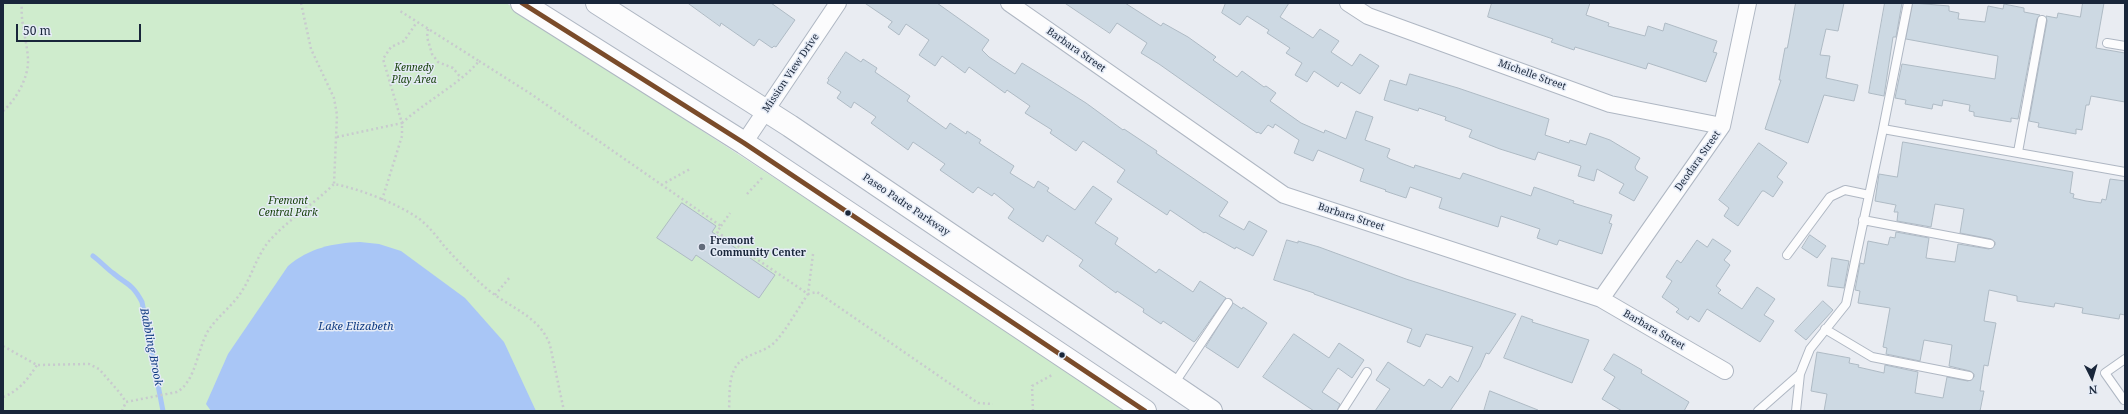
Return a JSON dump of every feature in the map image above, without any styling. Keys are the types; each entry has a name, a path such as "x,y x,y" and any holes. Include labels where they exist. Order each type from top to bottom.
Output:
{"main road":[{"path":"522,3 744,143 1145,411"},
{"name":"Paseo Padre Parkway","path":"597,3 766,111 1173,387 1211,411"}],"street":[{"name":"Mission View Drive","path":"744,143 838,3"},
{"name":"Barbara Street","path":"1009,3 1284,195 1601,299 1726,371"},
{"name":"Michelle Street","path":"1348,3 1368,16 1610,104 1722,126"},
{"name":"Deodara Street","path":"1601,299 1722,126 1748,3"}],"lane":[{"path":"1796,411 1800,374 1810,349 1846,304 1908,3"},
{"path":"2018,152 2042,20"},
{"path":"2107,43 2125,46"},
{"path":"1883,129 2125,172"},
{"path":"1786,255 1830,197 1844,190 1868,195"},
{"path":"1863,220 1990,244"},
{"path":"1173,387 1228,304"},
{"path":"1825,329 1872,357 1969,376"},
{"path":"2125,359 2105,373 2124,400 2125,399"},
{"path":"1342,411 1367,372"},
{"path":"1758,411 1800,374"}],"path":[{"path":"3,111 15,98 27,70 28,60 22,22 22,3"},
{"path":"126,402 177,392 188,384 198,353 209,331 240,294 258,257 269,241 334,184 337,115 334,98 311,49 301,3"},
{"path":"400,11 531,94 721,226"},
{"path":"382,200 402,136 402,123 383,59 391,47 404,41 417,22"},
{"path":"428,29 427,37 432,54 438,62 453,68 461,78"},
{"path":"337,137 402,123 429,100 470,72 479,61"},
{"path":"661,185 690,169"},
{"path":"747,194 765,175"},
{"path":"334,184 382,200 403,209 419,219 471,274 495,295 536,322 550,345 564,411"},
{"path":"730,213 717,232 808,294 817,292 978,403 993,404"},
{"path":"729,411 731,376 736,366 744,358 767,348 775,342 808,294 813,254"},
{"path":"495,295 510,277"},
{"path":"3,346 37,365 89,364 99,369 126,402"},
{"path":"3,397 20,387 37,365"},
{"path":"1033,411 1032,386 1052,375"},
{"path":"122,411 126,402"}],"green space":[{"name":"Fremont Central Park","path":"3,3 506,3 994,321 1129,411 3,411"}],"water":[{"name":"Lake Elizabeth","path":"360,242 379,244 401,251 465,298 504,342 536,411 211,411 206,404 228,354 288,266 304,255 331,245"}],"building":[{"path":"688,3 771,3 795,20 776,47 774,46 772,48 759,39 754,46 721,23 720,26"},
{"path":"865,3 937,3 989,40 982,50 989,57 1015,74 1022,63 1086,103 1123,130 1124,129 1157,151 1156,153 1228,202 1219,216 1244,230 1249,221 1267,231 1253,256 1236,247 1235,249 1205,232 1204,233 1170,210 1167,215 1117,182 1125,170 1083,141 1076,151 1050,133 1052,130 1025,113 1030,106 1007,90 1005,93 969,67 965,73 942,56 935,66 919,55 929,40 906,24 899,35 888,27 892,22"},
{"path":"1065,3 1125,3 1161,26 1163,23 1188,37 1216,57 1213,60 1237,77 1242,71 1264,87 1266,86 1276,93 1270,101 1301,123 1324,133 1325,130 1346,139 1356,111 1373,117 1365,140 1390,149 1387,157 1390,159 1414,168 1415,165 1460,179 1463,173 1531,196 1534,187 1574,201 1573,203 1612,215 1609,223 1612,224 1602,254 1559,240 1557,245 1537,238 1540,229 1501,216 1498,227 1439,208 1442,198 1410,187 1406,198 1385,191 1386,190 1360,181 1364,169 1318,150 1313,161 1294,153 1299,140 1275,124 1273,128 1268,125 1261,134 1258,132 1257,133 1141,53 1147,43 1117,23 1110,33"},
{"path":"1226,3 1289,3 1280,17 1313,38 1320,29 1339,41 1331,52 1352,66 1360,54 1379,66 1360,94 1341,82 1338,87 1314,71 1307,82 1295,75 1302,63 1286,53 1290,48 1267,33 1269,30 1247,16 1240,25 1222,13"},
{"path":"1492,3 1590,3 1586,15 1609,23 1608,26 1645,36 1648,26 1663,31 1665,23 1717,41 1713,52 1717,53 1706,82 1648,63 1646,69 1575,47 1574,50 1551,42 1553,39 1488,17"},
{"path":"1796,3 1844,3 1838,31 1826,29 1820,55 1830,56 1826,78 1858,85 1854,101 1824,95 1808,143 1765,129 1781,80 1779,80 1785,48 1787,48"},
{"path":"1885,3 1902,3 1896,37 1893,37 1884,96 1869,93"},
{"path":"1913,3 1949,6 1949,11 1959,13 1958,19 1985,22 1988,6 2003,9 2004,4 2024,8 2024,12 2040,15 2037,19 2018,119 2011,118 2011,122 1974,116 1974,112 1969,111 1970,105 1943,100 1942,106 1933,104 1932,109 1905,104 1906,100 1895,98 1902,64 1995,79 1998,56 1906,39"},
{"path":"2083,3 2104,3 2096,48 2125,53 2125,102 2091,96 2089,105 2086,105 2082,130 2076,129 2076,134 2038,127 2039,123 2029,121 2047,21 2046,16 2057,18 2058,13 2080,17"},
{"path":"846,52 861,62 863,59 877,68 875,72 910,96 907,101 946,129 950,123 966,134 967,131 981,140 979,143 1014,166 1010,173 1034,188 1038,181 1049,188 1047,191 1075,210 1093,186 1112,199 1095,223 1118,238 1115,244 1156,273 1159,269 1193,292 1200,281 1226,298 1196,340 1194,342 1163,321 1161,324 1143,312 1144,309 1117,291 1116,293 1079,266 1083,260 1047,235 1043,242 1008,218 1014,209 994,193 992,196 978,187 973,193 940,170 945,164 913,142 908,150 871,123 876,117 854,102 851,108 837,98 841,92 827,83 829,80 828,79"},
{"path":"1410,74 1458,88 1549,119 1545,135 1569,143 1570,140 1586,145 1590,133 1610,140 1640,158 1635,167 1636,170 1648,177 1634,201 1619,193 1624,184 1597,169 1594,181 1578,176 1581,166 1538,152 1535,160 1500,149 1469,137 1472,130 1445,120 1446,117 1419,108 1418,111 1384,100 1390,80 1406,85"},
{"path":"1903,142 2073,172 2070,193 2074,194 2073,198 2086,201 2101,203 2102,199 2106,200 2110,179 2125,181 2125,315 2120,314 2119,319 2082,313 2083,308 2055,303 2054,307 2017,301 2017,296 1989,290 1984,321 1996,323 1988,366 1984,365 1980,391 1984,391 1980,411 1824,411 1827,394 1811,391 1817,352 1850,358 1849,363 1859,365 1858,367 1884,373 1885,365 1918,372 1915,393 1943,398 1947,377 1968,381 1974,377 1974,374 1970,371 1949,366 1952,345 1924,340 1920,361 1886,354 1887,348 1883,347 1890,308 1858,303 1860,291 1855,290 1860,263 1864,264 1868,241 1888,245 1890,237 1895,238 1896,232 1929,238 1926,258 1955,262 1958,244 1989,249 1995,245 1995,242 1991,239 1960,233 1964,209 1935,204 1931,227 1897,221 1898,212 1894,212 1896,205 1875,201 1879,174 1897,177"},
{"path":"1759,143 1787,163 1777,177 1783,182 1773,197 1762,191 1738,226 1724,216 1729,208 1719,200"},
{"name":"Fremont Community Center","path":"682,203 716,226 712,232 775,275 759,298 696,255 692,261 657,238"},
{"path":"1810,235 1826,246 1817,258 1802,248"},
{"path":"1713,239 1731,251 1724,260 1730,265 1716,286 1721,290 1718,293 1742,309 1757,287 1775,299 1764,315 1774,321 1760,342 1707,309 1699,322 1690,316 1688,320 1676,312 1679,309 1662,297 1672,281 1666,277 1677,260 1681,263 1697,240 1707,247"},
{"path":"1287,240 1298,243 1298,241 1319,247 1406,279 1516,314 1489,354 1486,353 1480,367 1450,411 1375,411 1390,389 1376,380 1388,362 1424,386 1429,379 1442,388 1450,376 1458,382 1473,347 1426,334 1420,347 1407,342 1412,329 1274,280"},
{"path":"1832,258 1849,261 1844,288 1828,286"},
{"path":"1823,301 1833,310 1806,340 1795,331"},
{"path":"1233,303 1242,309 1243,307 1267,323 1238,368 1206,347"},
{"path":"1522,316 1533,320 1532,322 1589,340 1572,383 1504,358"},
{"path":"1294,334 1329,358 1339,343 1364,360 1352,378 1338,368 1322,392 1340,404 1337,411 1314,411 1263,377"},
{"path":"1614,354 1642,370 1641,373 1689,402 1684,411 1622,411 1602,399 1615,377 1604,370"},
{"path":"1490,391 1538,410 1538,411 1484,411"}],"waterway":[{"name":"Babbling Brook","path":"93,256 132,288 142,302 163,411"}],"transit line":[{"path":"522,3 744,143 1145,411"}],"place":[{"name":"Fremont Community Center","path":"702,247"}],"park label":[{"name":"Kennedy Play Area","path":"414,74"}]}
